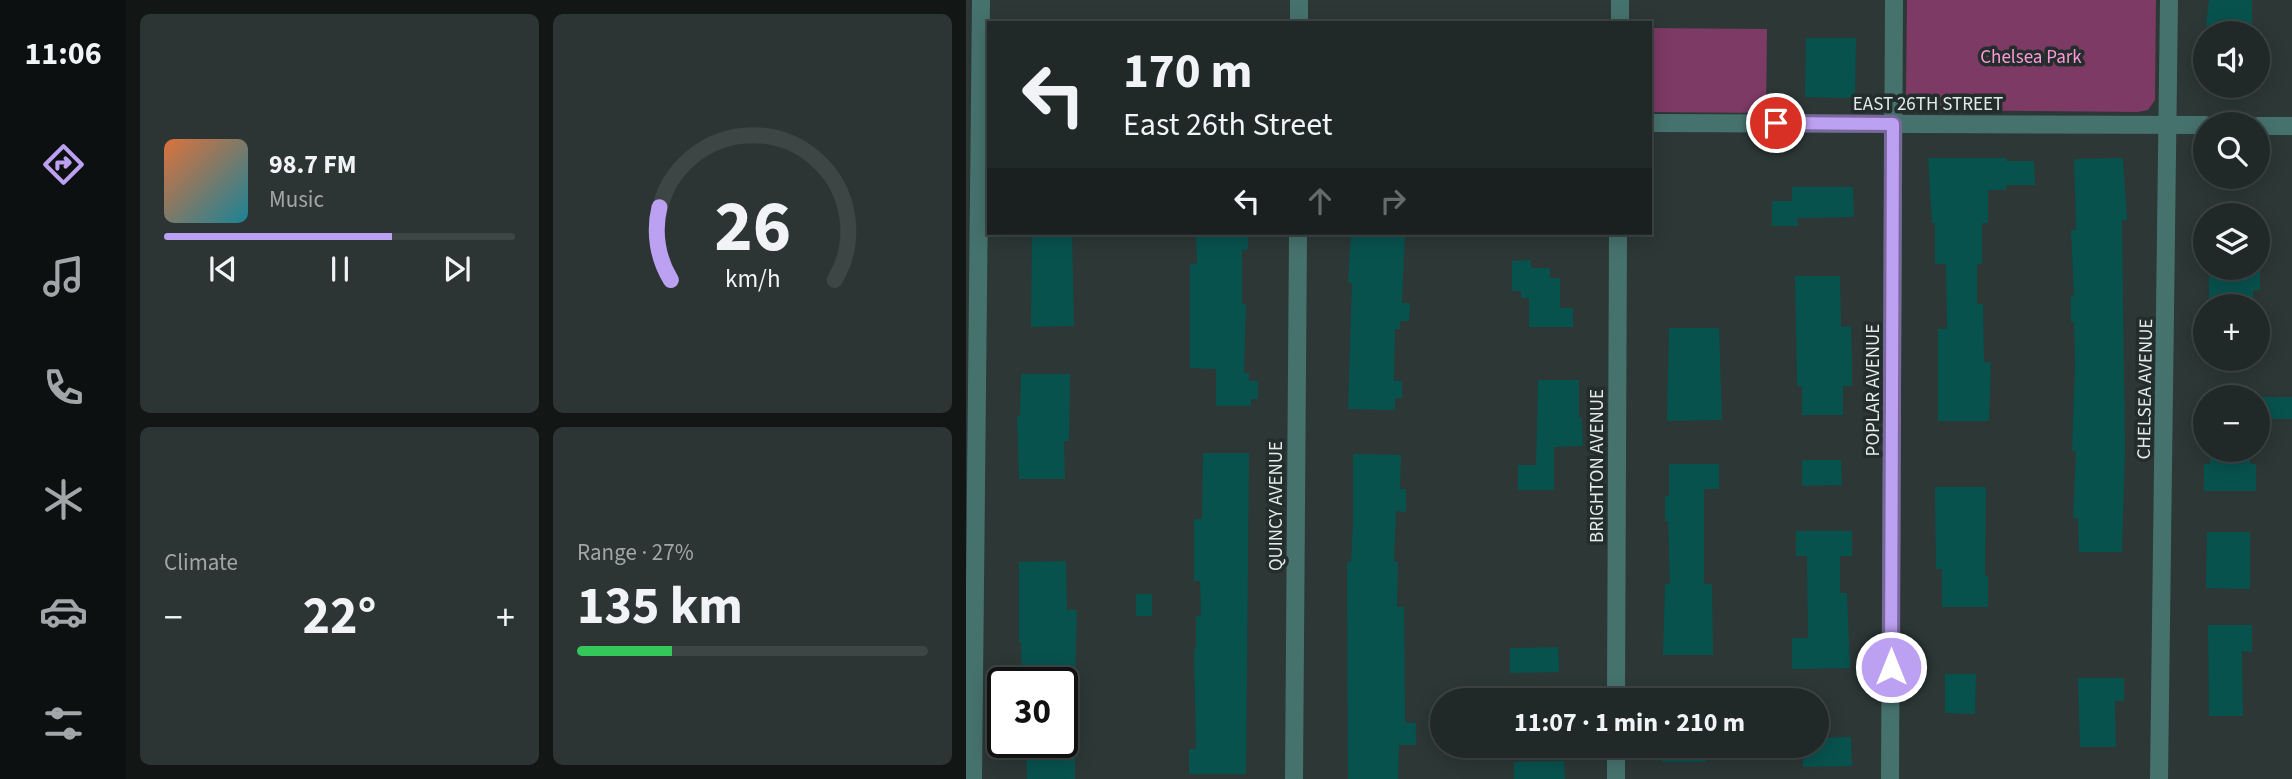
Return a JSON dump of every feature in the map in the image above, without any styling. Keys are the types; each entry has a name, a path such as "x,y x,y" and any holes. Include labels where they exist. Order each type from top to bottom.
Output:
{"street":[{"path":"973,779 981,0"},
{"path":"1299,0 1299,21"},
{"path":"1620,0 1620,21"},
{"name":"POPLAR AVENUE","path":"1890,779 1894,0"},
{"name":"CHELSEA AVENUE","path":"2159,779 2169,0"},
{"name":"EAST 26TH STREET","path":"1652,123 2193,125"},
{"path":"2270,126 2292,126"},
{"name":"QUINCY AVENUE","path":"1294,779 1298,235"},
{"name":"BRIGHTON AVENUE","path":"1616,688 1618,235"},
{"path":"1616,758 1616,779"}],"green space":[{"name":"Chelsea Park","path":"1907,0 2156,0 2155,100 2148,110 2138,112 1915,109 1909,103 1906,92"},
{"path":"1652,28 1767,29 1766,113 1652,112"}],"building":[{"path":"2209,0 2252,0 2252,21 2207,21"},
{"path":"1806,38 1856,38 1855,98 1805,97"},
{"path":"1928,158 2006,158 2006,161 2034,161 2035,185 2006,185 2006,190 1988,190 1988,223 1982,223 1982,264 1977,264 1977,304 1983,304 1984,362 1991,362 1989,421 1938,421 1938,329 1947,329 1946,264 1935,264 1935,223 1932,223"},
{"path":"2123,158 2127,220 2122,220 2125,450 2122,552 2079,552 2078,518 2073,518 2076,451 2072,451 2075,364 2074,322 2071,322 2071,295 2074,296 2071,230 2076,230 2074,159"},
{"path":"1792,187 1853,187 1854,217 1797,218 1798,226 1772,226 1772,201 1792,201"},
{"path":"1032,235 1072,235 1074,326 1031,327"},
{"path":"1196,235 1248,235 1248,250 1242,250 1242,304 1246,304 1244,373 1249,373 1249,381 1258,381 1258,399 1251,399 1251,406 1216,406 1216,369 1190,368 1190,264 1197,264"},
{"path":"1351,235 1405,235 1402,303 1410,303 1409,321 1400,321 1400,329 1395,329 1394,381 1402,381 1402,398 1395,398 1395,410 1348,409 1352,283 1348,282"},
{"path":"1531,260 1531,268 1550,268 1550,278 1560,278 1560,308 1573,308 1573,327 1529,327 1529,298 1521,298 1521,291 1512,291 1512,261"},
{"path":"1795,276 1840,276 1841,327 1851,326 1852,360 1852,386 1843,386 1843,415 1802,415 1802,386 1797,386"},
{"path":"2209,280 2260,280 2260,290 2253,290 2253,294 2209,294"},
{"path":"1669,328 1719,328 1722,420 1667,421"},
{"path":"1021,374 1070,374 1069,441 1064,441 1065,479 1019,479 1017,416 1020,416"},
{"path":"1538,380 1579,380 1579,418 1582,418 1583,446 1554,447 1554,490 1518,490 1518,465 1536,465"},
{"path":"2270,397 2292,397 2292,419 2270,419"},
{"path":"1203,453 1249,453 1246,774 1189,774 1189,749 1196,749 1194,649 1196,616 1201,616 1200,581 1194,581 1194,519 1202,519"},
{"path":"1353,454 1401,455 1400,489 1406,489 1406,512 1396,511 1394,562 1398,562 1397,607 1404,607 1405,718 1406,723 1416,723 1416,745 1399,745 1398,779 1348,779 1347,562 1351,562"},
{"path":"1802,460 1841,460 1842,485 1802,486"},
{"path":"1669,464 1719,464 1719,489 1704,489 1704,584 1712,584 1713,655 1663,655 1665,584 1670,584 1668,521 1665,521 1665,496 1669,496"},
{"path":"2204,464 2256,464 2256,491 2204,491"},
{"path":"1935,487 1986,487 1985,576 1988,576 1988,607 1942,607 1942,569 1936,569"},
{"path":"1796,531 1852,531 1852,556 1840,556 1840,593 1847,593 1850,668 1792,669 1792,638 1808,638 1807,556 1796,556"},
{"path":"2207,532 2250,532 2250,589 2206,588"},
{"path":"1066,561 1067,610 1077,610 1075,667 1022,667 1019,562"},
{"path":"1136,594 1152,594 1152,616 1136,616"},
{"path":"2208,625 2252,625 2252,652 2242,651 2243,716 2209,716"},
{"path":"1558,647 1559,672 1510,673 1510,648"},
{"path":"1945,674 1976,674 1975,714 1945,713"},
{"path":"2078,678 2124,678 2124,701 2115,701 2116,747 2080,747"},
{"path":"1851,737 1852,766 1803,767 1803,758 1829,758 1829,738"},
{"path":"1026,758 1075,758 1075,779 1027,779"},
{"path":"1662,758 1705,758 1705,762 1662,762"},
{"path":"1564,761 1565,779 1514,779 1514,762"}],"route":[{"path":"1776,123 1893,124 1891,667"}]}
